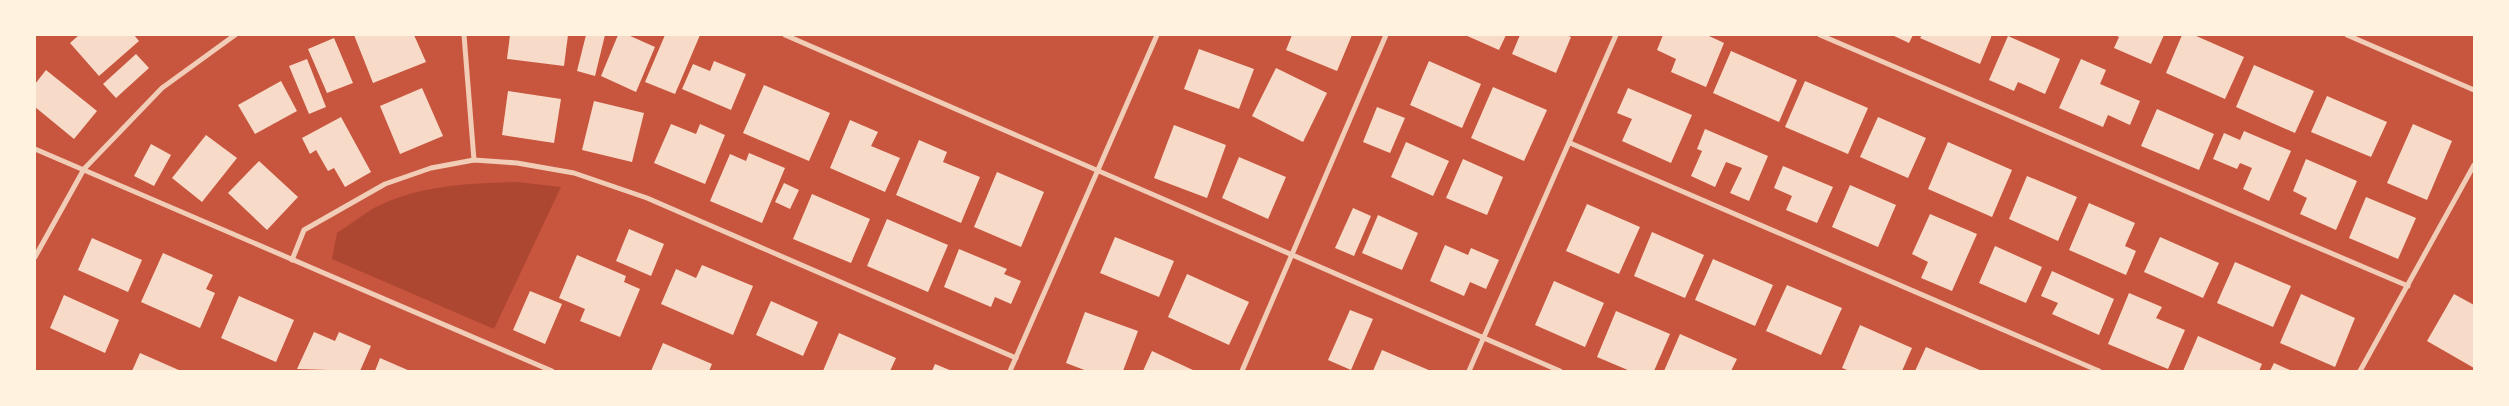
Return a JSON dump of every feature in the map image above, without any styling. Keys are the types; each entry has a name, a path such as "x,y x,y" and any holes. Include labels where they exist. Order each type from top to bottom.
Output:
{"street":[{"path":"35,257 84,169 162,88 235,35"},
{"path":"464,35 474,160"},
{"path":"785,35 1560,371"},
{"path":"1010,371 1157,35"},
{"path":"1242,371 1386,35"},
{"path":"1469,371 1616,35"},
{"path":"1820,35 2408,286"},
{"path":"2347,35 2474,90"},
{"path":"1570,143 2099,371"},
{"path":"35,149 552,371"},
{"path":"292,260 304,230 342,206 385,184 422,171 474,160 517,163 574,173 647,198 1016,358"},
{"path":"2360,371 2474,165"}],"shaded area":[{"path":"517,182 561,187 494,329 332,259 337,233 376,207 392,200 410,194 445,187"}],"building":[{"path":"79,35 134,35 139,41 99,76 70,43"},
{"path":"354,35 414,35 426,62 373,83"},
{"path":"510,35 568,35 564,66 507,59"},
{"path":"586,35 605,35 595,76 577,71"},
{"path":"618,35 628,35 655,47 636,92 601,76"},
{"path":"665,35 700,35 675,94 645,82"},
{"path":"1292,35 1352,35 1337,71 1286,50"},
{"path":"1465,35 1506,35 1499,50"},
{"path":"1520,35 1566,35 1571,37 1556,73 1512,54"},
{"path":"1663,35 1707,35 1724,43 1706,87 1671,72 1676,59 1657,50"},
{"path":"1892,35 1913,35 1909,43"},
{"path":"1922,35 1992,35 1980,64 1920,38"},
{"path":"2115,35 2164,35 2151,64 2114,48 2119,37"},
{"path":"2182,35 2194,35 2244,57 2225,99 2166,73"},
{"path":"2008,36 2060,59 2045,94 2018,82 2014,91 1989,80"},
{"path":"334,38 353,83 327,93 308,49"},
{"path":"1199,49 1254,69 1239,109 1184,89"},
{"path":"1731,51 1797,80 1779,122 1713,93"},
{"path":"136,54 149,68 116,98 103,84"},
{"path":"307,59 326,107 309,114 289,66"},
{"path":"2081,59 2106,70 2100,84 2140,101 2130,125 2108,115 2103,127 2059,108"},
{"path":"714,61 746,74 731,110 682,89 693,64 710,71"},
{"path":"1429,61 1481,84 1462,128 1410,105"},
{"path":"2254,65 2314,91 2295,133 2236,107"},
{"path":"1276,68 1327,93 1303,142 1252,116"},
{"path":"46,70 97,111 74,139 35,107 35,84"},
{"path":"281,81 297,111 255,134 238,105"},
{"path":"1805,81 1868,108 1848,154 1785,127"},
{"path":"764,85 830,113 809,161 743,133"},
{"path":"1493,87 1547,110 1524,161 1471,138"},
{"path":"422,88 443,136 400,154 380,106"},
{"path":"1628,88 1692,115 1671,163 1622,141 1632,119 1617,113"},
{"path":"508,91 561,99 554,143 502,135"},
{"path":"2327,96 2387,122 2371,157 2311,132"},
{"path":"594,101 644,113 632,162 582,150"},
{"path":"1377,107 1405,118 1390,153 1363,142"},
{"path":"2157,109 2214,134 2199,170 2141,146"},
{"path":"341,117 371,172 345,187 334,168 328,171 316,150 310,154 302,138"},
{"path":"1878,117 1926,138 1908,178 1860,157"},
{"path":"850,120 878,132 871,146 900,158 885,192 830,168"},
{"path":"671,124 696,134 700,124 725,135 705,184 654,163"},
{"path":"2413,124 2452,141 2427,200 2387,183"},
{"path":"1174,125 1226,145 1207,198 1154,178"},
{"path":"1705,129 1768,156 1749,201 1730,193 1742,168 1726,162 1715,187 1691,176 1702,151 1697,149"},
{"path":"2244,131 2291,151 2269,201 2243,189 2252,168 2240,163 2237,169 2213,159 2224,133 2240,140"},
{"path":"206,135 237,158 202,202 172,178"},
{"path":"919,140 947,152 943,162 980,177 961,223 896,195"},
{"path":"1406,142 1449,161 1433,196 1391,177"},
{"path":"1948,142 2012,170 1992,217 1928,189"},
{"path":"151,144 171,155 154,186 134,176"},
{"path":"749,153 785,168 762,223 710,201 730,154 746,161"},
{"path":"1239,157 1286,177 1268,219 1222,198"},
{"path":"1463,159 1503,177 1487,215 1446,198"},
{"path":"2306,159 2357,181 2336,230 2300,214 2307,198 2293,191"},
{"path":"259,161 298,197 267,230 228,193"},
{"path":"1783,166 1833,187 1817,223 1786,210 1792,196 1774,188"},
{"path":"997,172 1044,192 1021,247 974,227"},
{"path":"2027,176 2077,197 2058,241 2009,219"},
{"path":"784,183 799,190 790,209 775,202"},
{"path":"1850,185 1896,205 1878,247 1832,227"},
{"path":"812,194 870,219 851,263 793,239"},
{"path":"2366,197 2416,218 2398,259 2349,238"},
{"path":"2089,203 2135,223 2125,246 2136,251 2126,275 2069,250"},
{"path":"1587,204 1640,227 1619,274 1566,251"},
{"path":"1353,208 1371,216 1354,256 1335,248"},
{"path":"1930,214 1977,234 1952,291 1921,278 1928,262 1912,254"},
{"path":"1378,215 1418,233 1402,270 1362,253"},
{"path":"887,219 948,245 928,292 867,266"},
{"path":"629,229 664,244 651,276 616,261"},
{"path":"1652,232 1704,255 1685,298 1634,276"},
{"path":"1115,237 1174,261 1159,297 1100,273"},
{"path":"2160,237 2219,263 2203,298 2144,272"},
{"path":"92,238 142,260 128,292 78,270"},
{"path":"1445,245 1468,255 1471,248 1499,260 1486,289 1470,282 1464,296 1430,281"},
{"path":"1995,246 2042,267 2026,303 1979,283"},
{"path":"959,249 1007,269 1004,274 1021,281 1011,304 995,297 991,307 944,287"},
{"path":"163,253 213,275 206,289 215,293 200,328 141,302"},
{"path":"577,255 626,276 624,282 640,289 620,337 580,321 585,309 559,298"},
{"path":"1713,259 1773,285 1755,326 1695,300"},
{"path":"2235,262 2291,286 2273,327 2217,303"},
{"path":"702,265 753,286 733,335 661,304 676,269 696,278"},
{"path":"2052,271 2114,299 2099,335 2052,314 2058,303 2041,296"},
{"path":"1187,274 1249,302 1229,345 1168,317"},
{"path":"1554,281 1604,303 1585,347 1535,325"},
{"path":"1787,285 1842,308 1821,355 1766,331"},
{"path":"530,291 562,304 545,344 513,330"},
{"path":"2129,293 2162,307 2156,318 2185,330 2168,369 2108,344"},
{"path":"2301,294 2355,318 2335,367 2280,343"},
{"path":"2454,294 2474,305 2474,368 2427,341"},
{"path":"64,295 119,320 105,353 50,328"},
{"path":"239,296 294,320 276,362 221,338"},
{"path":"771,301 818,322 803,356 756,335"},
{"path":"1350,310 1373,319 1351,370 1328,360"},
{"path":"1616,311 1670,334 1654,371 1630,371 1597,357"},
{"path":"1085,312 1138,331 1123,371 1087,371 1066,363"},
{"path":"1860,325 1912,348 1902,371 1850,371 1842,368"},
{"path":"314,332 335,341 339,332 371,346 360,371 297,369"},
{"path":"839,333 896,358 890,371 823,371"},
{"path":"1680,334 1737,359 1731,371 1664,371"},
{"path":"2198,336 2262,364 2259,371 2183,371"},
{"path":"663,343 712,364 709,371 651,371"},
{"path":"1926,347 1982,371 1915,371"},
{"path":"1382,350 1431,371 1373,371"},
{"path":"1152,351 1195,371 1143,371"},
{"path":"140,353 181,371 132,371"},
{"path":"380,358 410,371 375,371"},
{"path":"2274,363 2292,371 2270,371"},
{"path":"935,364 952,371 932,371"}]}
